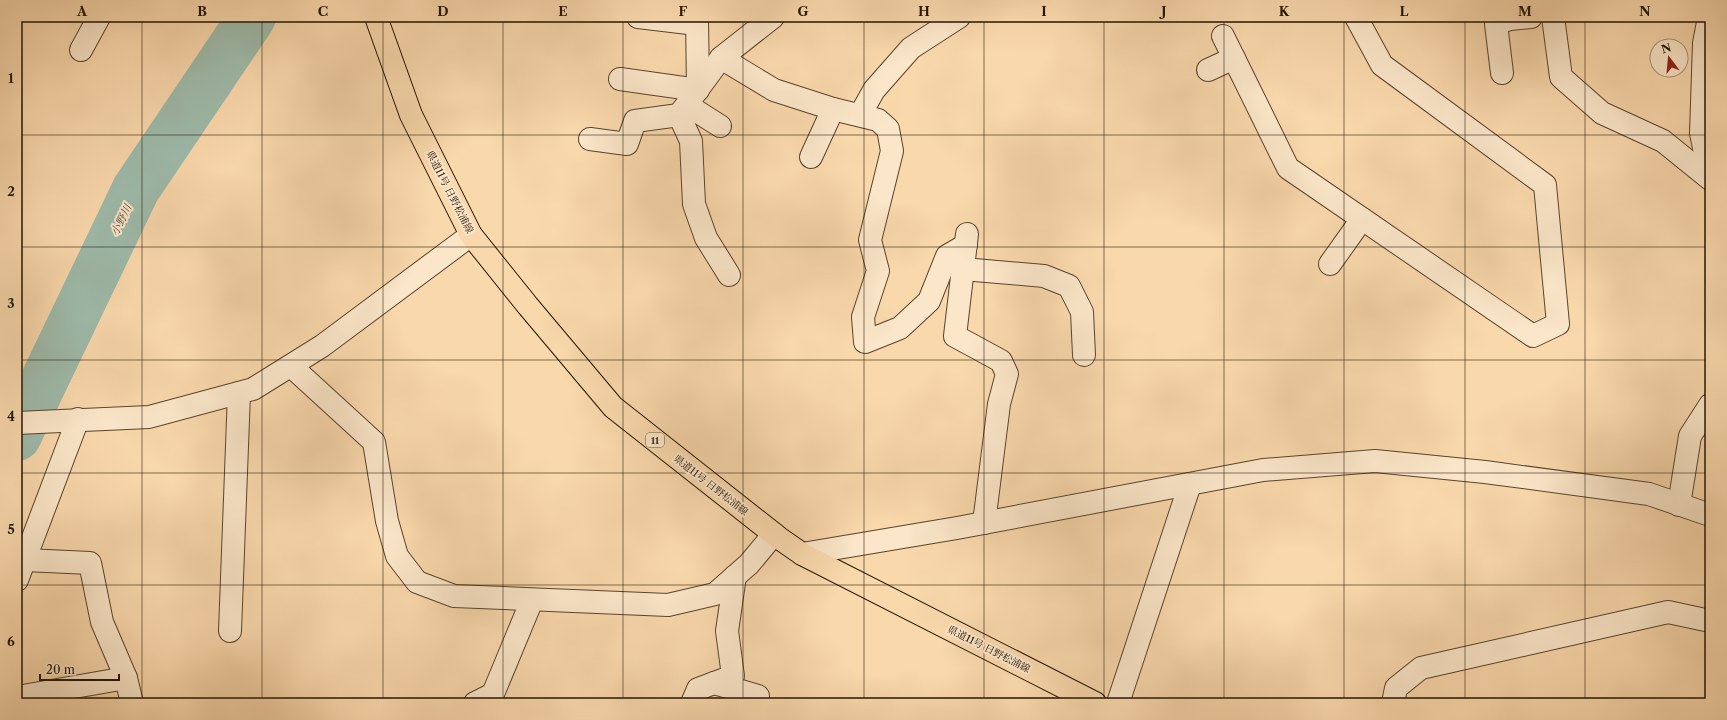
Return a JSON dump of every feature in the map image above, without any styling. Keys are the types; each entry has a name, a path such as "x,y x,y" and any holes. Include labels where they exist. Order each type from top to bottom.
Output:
{"main road":[{"name":"県道11号 日野松浦線","path":"376,17 411,115 471,235 528,306 613,407 774,534 802,554 1095,703"}],"street":[{"path":"82,50 99,17"},
{"path":"638,17 697,21 688,104 694,204 706,238 729,274"},
{"path":"590,140 627,144 635,120 688,104 721,58 773,17"},
{"path":"860,115 874,90 911,48 959,17"},
{"path":"1223,36 1288,168 1533,336 1558,324 1545,185 1382,65 1356,17"},
{"path":"1502,72 1496,24 1510,19 1531,17"},
{"path":"1553,17 1561,77 1602,113 1663,141 1710,178"},
{"path":"1709,17 1704,43 1701,133 1710,178"},
{"path":"721,58 774,90 833,109 878,120 888,129 892,150 870,240 878,271 863,317 865,342 900,328 929,301 947,256 967,238 955,336 1001,361 1007,374 999,404 984,523"},
{"path":"1208,70 1234,58"},
{"path":"620,79 688,104 720,126"},
{"path":"811,157 833,109"},
{"path":"1330,264 1362,219"},
{"path":"17,422 149,417 253,389 322,346 471,235"},
{"path":"963,269 1044,276 1069,286 1082,312 1084,355"},
{"path":"291,366 374,442 387,521 398,556 417,582 454,596 668,606 715,594 749,564 774,534"},
{"path":"230,631 239,393"},
{"path":"1679,504 1690,436 1710,405"},
{"path":"69,420 21,570 90,563 102,622 126,678 132,703"},
{"path":"802,554 984,523 1263,470 1376,461 1484,472 1649,494 1710,515"},
{"path":"1118,703 1190,484"},
{"path":"692,703 698,689 733,676 727,631 735,576"},
{"path":"475,703 493,694 532,600"},
{"path":"1393,703 1396,688 1421,668 1668,612 1710,621"},
{"path":"17,697 126,678"},
{"path":"714,683 758,696"}],"waterway":[{"name":"小野川","path":"17,437 136,189 252,17"}]}
